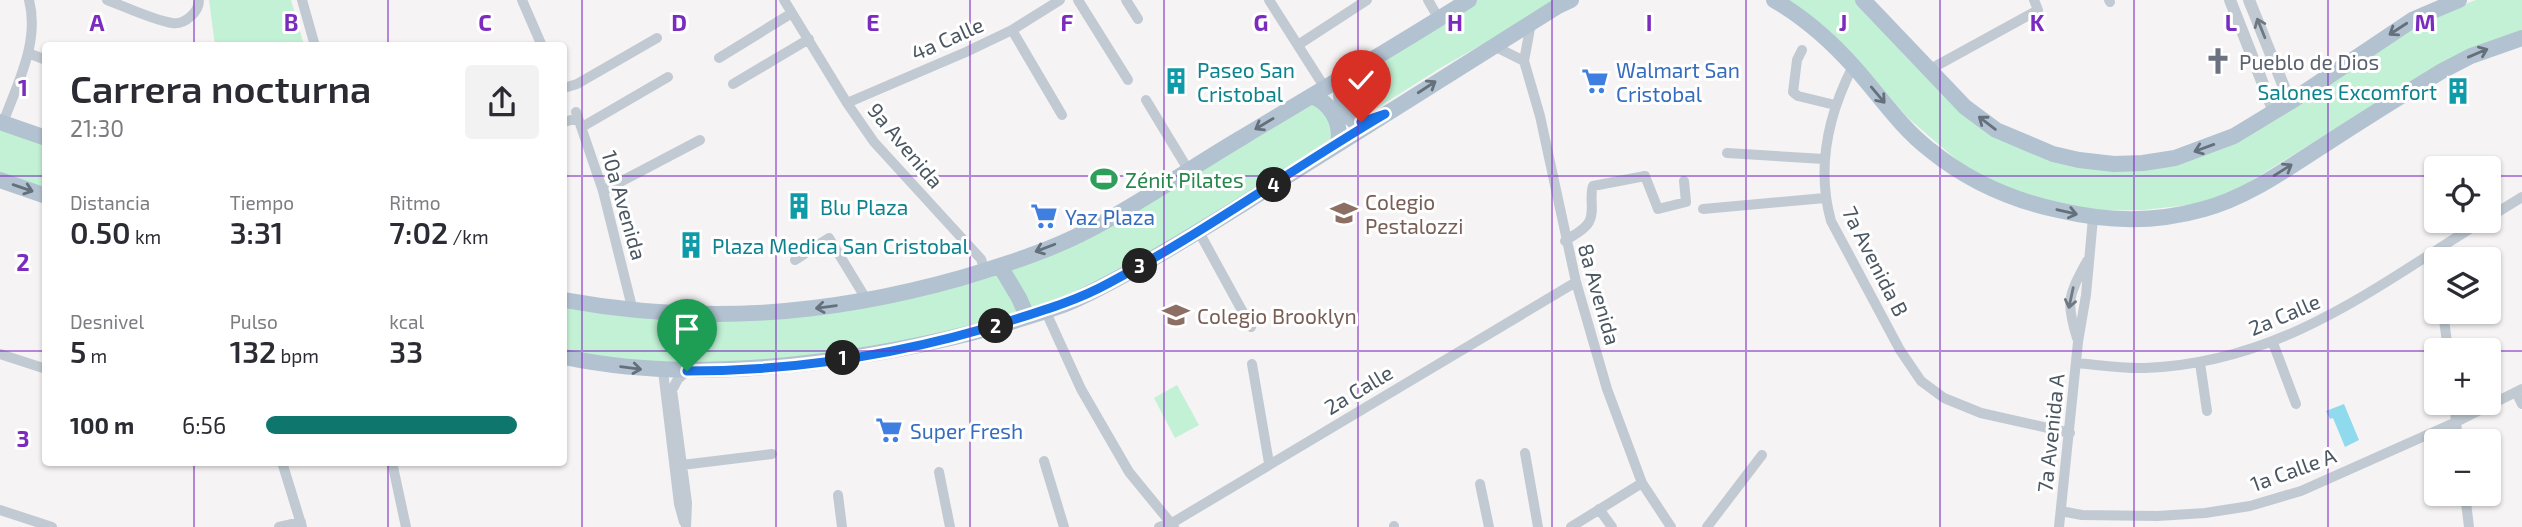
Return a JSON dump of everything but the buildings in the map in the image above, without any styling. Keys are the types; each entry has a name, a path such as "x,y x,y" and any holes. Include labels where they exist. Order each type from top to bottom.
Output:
{"main road":[{"path":"567,300 666,314 792,312 868,302 993,268 1088,230 1469,0"},
{"path":"567,358 663,370 749,369 892,352 934,343 1063,304 1108,284 1199,232 1571,0"},
{"path":"1774,0 1814,27 1853,66 1919,141 1960,172 2019,200 2092,218 2113,220 2162,218 2207,209 2245,193 2442,71 2471,55 2522,38"},
{"path":"1867,2 1903,44 1956,97 1996,131 2053,153 2079,160 2113,164 2175,158 2234,136 2414,19 2459,0"},
{"path":"1385,114 1355,122 1342,106 1342,86 1399,50 1411,37"},
{"path":"1318,92 1339,125 1338,144"},
{"path":"2,123 42,137"},
{"path":"0,180 42,194"},
{"path":"993,268 1019,298 1027,316"}],"street":[{"path":"2,123 31,46 32,12 29,0"},
{"path":"107,0 172,23 189,18 195,13 200,0"},
{"path":"302,0 314,42"},
{"path":"522,0 540,42"},
{"name":"9a Avenida","path":"784,0 874,142 981,259 993,268"},
{"name":"4a Calle","path":"847,103 1012,30 1060,0"},
{"path":"1078,0 1128,80"},
{"path":"1126,0 1138,19"},
{"path":"1269,0 1298,45 1318,92"},
{"path":"1345,0 1351,10"},
{"path":"1298,45 1367,0"},
{"path":"1428,0 1439,19"},
{"path":"1936,66 2039,10 2034,0"},
{"path":"2249,0 2290,102"},
{"path":"2232,1 2274,112"},
{"path":"719,58 792,13"},
{"name":"8a Avenida","path":"1531,23 1524,61 1540,116 1576,282 1607,389 1642,483 1671,527"},
{"path":"1012,30 1062,115"},
{"path":"567,88 657,38"},
{"path":"733,84 809,39"},
{"path":"1903,44 1936,66 1956,97"},
{"path":"1494,46 1524,61"},
{"path":"1802,50 1797,60 1793,92 1798,96 1835,105"},
{"path":"28,53 42,58"},
{"name":"7a Avenida B","path":"1853,66 1835,105 1824,159 1825,198 1831,221 1900,350 1921,381 1944,398 1981,413 2070,433"},
{"path":"567,121 579,119 668,77"},
{"path":"1146,100 1189,171"},
{"name":"10a Avenida","path":"579,119 603,191 633,311"},
{"path":"603,191 700,140"},
{"path":"1727,153 1824,159"},
{"path":"1565,241 1591,220 1593,186 1645,176 1658,209 1686,202 1684,181"},
{"path":"2501,210 2522,197"},
{"path":"1703,209 1825,198"},
{"name":"7a Avenida A","path":"2059,527 2078,342 2086,295 2092,218"},
{"path":"1199,232 1251,327"},
{"name":"2a Calle","path":"2447,247 2466,233"},
{"path":"795,260 829,239 868,302"},
{"name":"7a Avenida A","path":"2078,342 2068,313 2071,292 2090,257"},
{"name":"2a Calle","path":"2076,363 2144,368 2200,363 2273,343 2316,324 2424,262"},
{"name":"2a Calle","path":"1159,527 1173,525 1269,463 1576,282"},
{"path":"1045,310 1081,389 1129,471 1173,525"},
{"path":"2273,343 2296,404"},
{"path":"0,354 42,368"},
{"path":"2200,363 2207,411"},
{"path":"1252,364 1269,463"},
{"path":"663,370 679,504 686,527"},
{"path":"686,527 687,503 672,390 678,379 687,371"},
{"path":"2519,391 2522,404"},
{"name":"1a Calle A","path":"2061,511 2091,516 2157,516 2205,513 2250,506 2301,491 2519,391"},
{"path":"2455,415 2457,429"},
{"path":"1525,453 1538,527"},
{"path":"682,465 772,454"},
{"path":"1707,527 1762,455"},
{"path":"1044,461 1064,527"},
{"path":"279,527 301,525 283,466"},
{"path":"393,466 406,527"},
{"path":"939,472 950,527"},
{"path":"1571,527 1642,483"},
{"path":"1480,484 1489,527"},
{"path":"838,495 842,527"},
{"path":"2466,506 2469,527"},
{"path":"1599,509 1612,527"},
{"path":"0,510 52,527"}],"green space":[{"path":"209,0 291,0 303,42 215,42"},
{"path":"1475,0 1561,0 1442,67 1369,113 1360,115 1353,112 1347,96 1350,87 1409,40"},
{"path":"1784,0 1857,0 1953,102 2045,155 2171,164 2417,22 2476,0 2522,0 2522,34 2429,71 2236,190 2198,204 2143,210 2085,211 2020,196 1964,166 1908,118 1863,70"},
{"path":"1312,103 1322,109 1329,119 1334,141 1127,269 1029,312 1006,268"},
{"path":"0,127 42,142 42,188 0,174"},
{"path":"999,270 1022,314 902,346 699,367 567,353 567,304 711,320"},
{"path":"1177,385 1199,425 1175,438 1154,398"}],"water":[{"path":"2344,404 2359,440 2345,447 2333,418 2330,419 2326,411"}],"place":[{"name":"Pueblo de Dios","path":"2218,61"},
{"name":"Paseo San Cristobal","path":"1176,81"},
{"name":"Walmart San Cristobal","path":"1595,81"},
{"name":"Salones Excomfort","path":"2458,91"},
{"name":"Zénit Pilates","path":"1104,179"},
{"name":"Blu Plaza","path":"799,206"},
{"name":"Colegio Pestalozzi","path":"1344,213"},
{"name":"Yaz Plaza","path":"1044,216"},
{"name":"Plaza Medica San Cristobal","path":"691,245"},
{"name":"Colegio Brooklyn","path":"1176,315"},
{"name":"Super Fresh","path":"889,430"}],"route":[{"path":"687,371 784,366 892,352 995,326 1063,304 1108,284 1199,232 1385,114 1361,122"}]}
